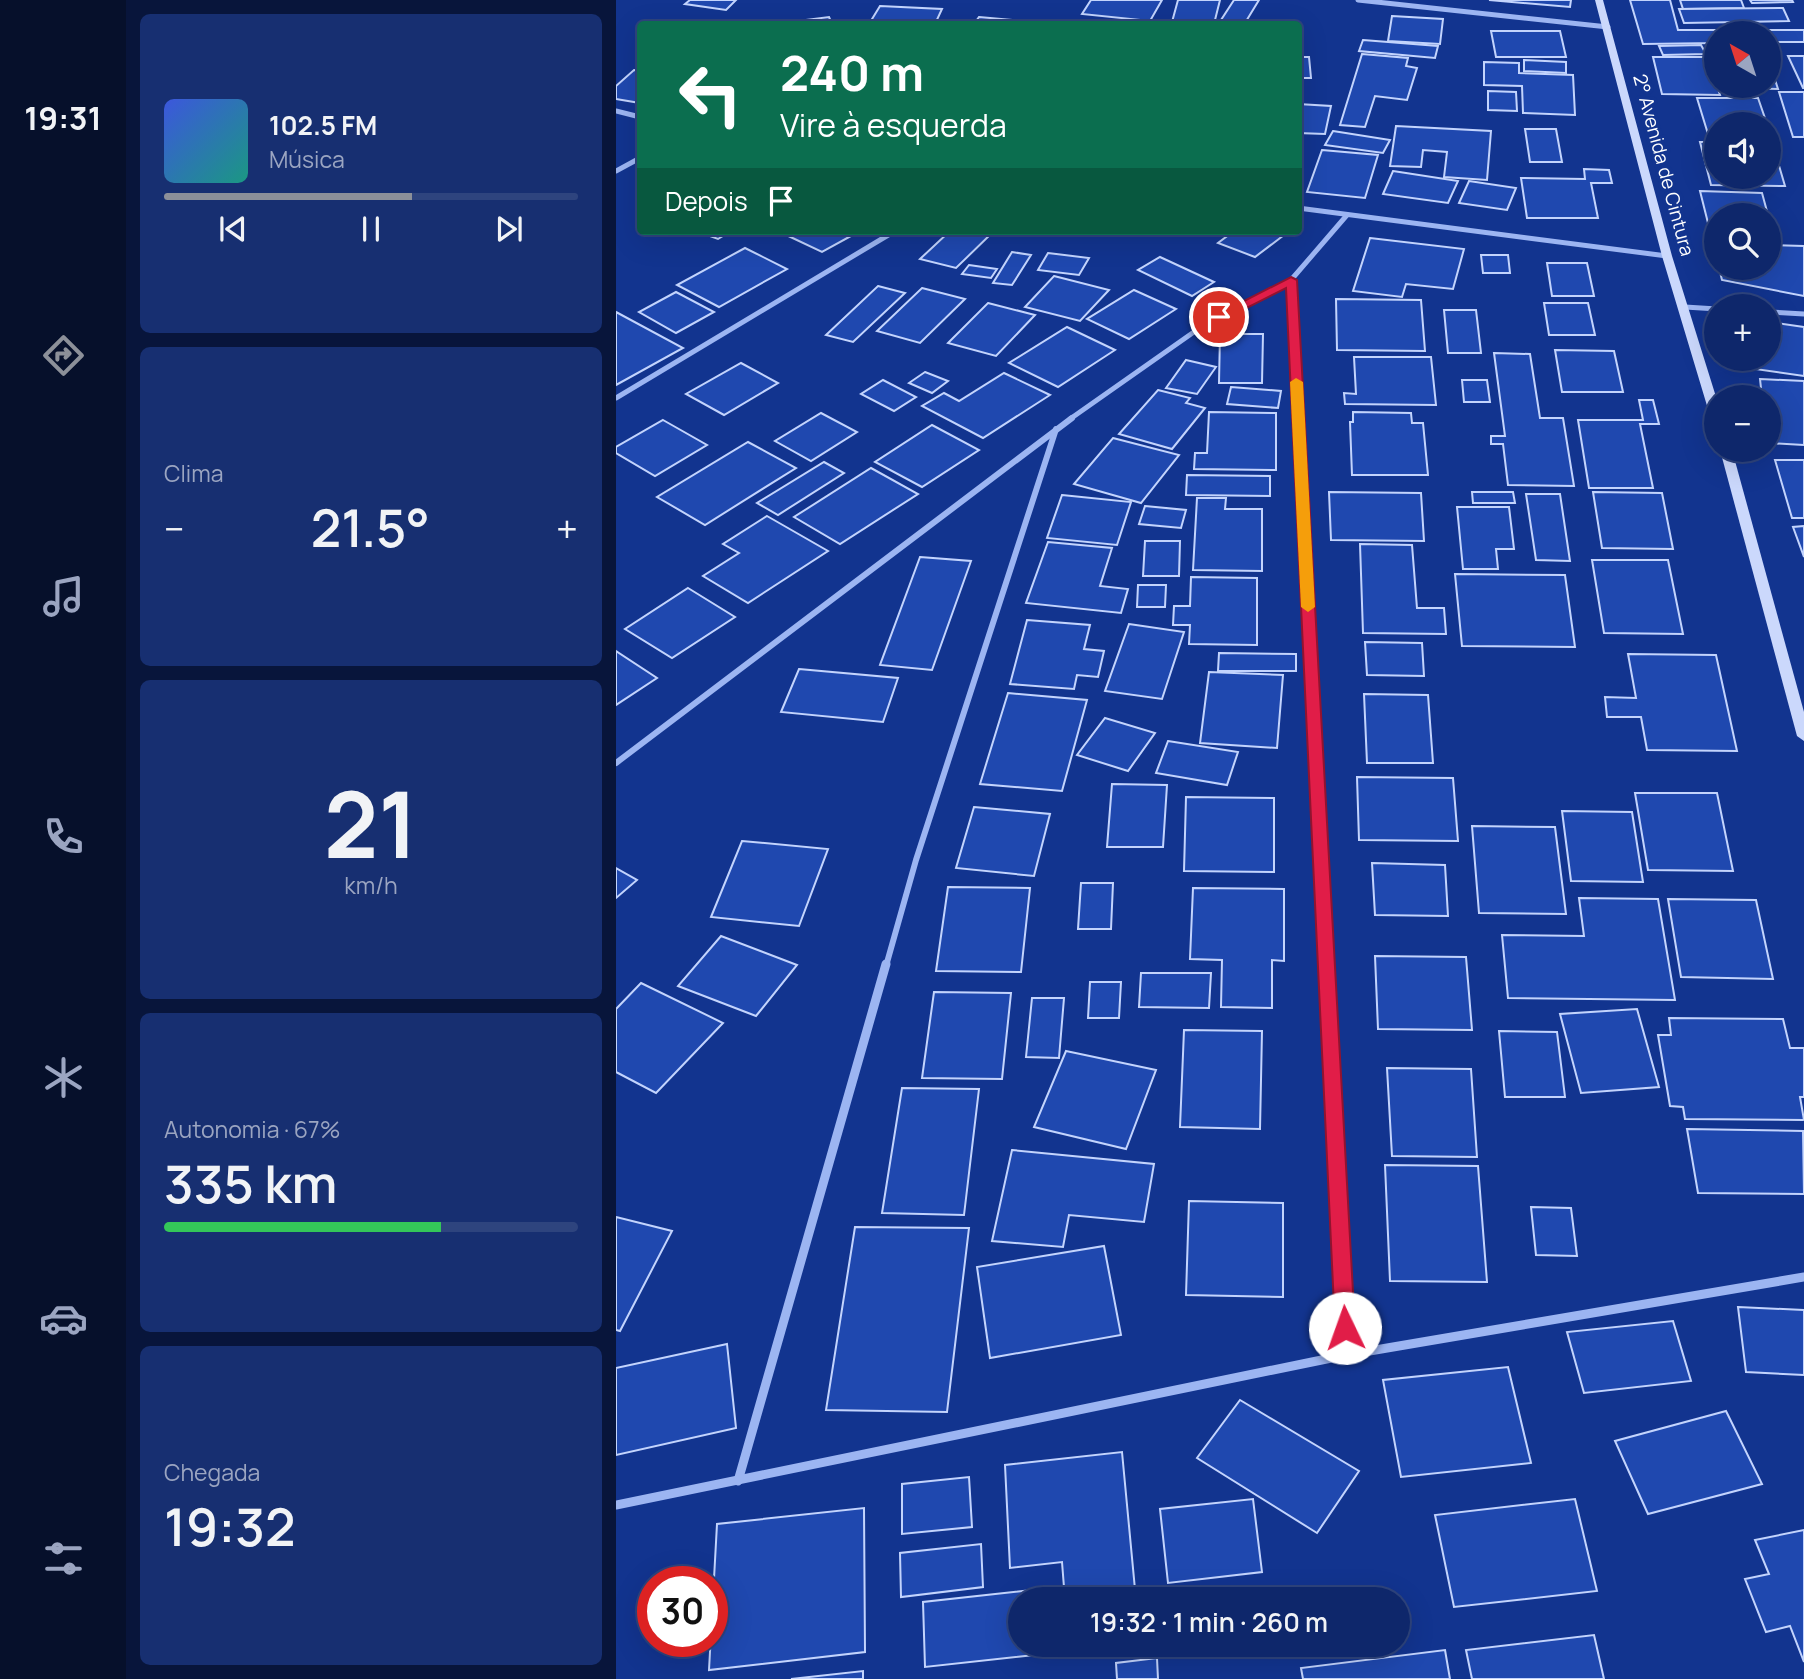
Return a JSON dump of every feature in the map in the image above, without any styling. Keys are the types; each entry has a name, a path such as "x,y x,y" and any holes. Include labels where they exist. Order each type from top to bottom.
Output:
{"street":[{"path":"1358,0 1608,27"},
{"name":"2° Avenida de Cintura","path":"1599,0 1667,256 1685,306 1707,385"},
{"path":"616,111 637,116"},
{"path":"616,171 637,160"},
{"path":"1302,209 1667,256"},
{"path":"616,763 1056,429 1201,327 1291,280 1347,215"},
{"path":"616,398 888,235"},
{"path":"1291,280 1346,1355"},
{"path":"1685,306 1704,308"},
{"path":"1781,313 1804,314"},
{"path":"738,1481 916,860 1056,429"},
{"path":"1729,462 1804,736"},
{"path":"616,1505 1346,1355 1804,1277"}],"building":[{"path":"690,0 736,0 726,10 685,4"},
{"path":"1091,0 1162,0 1150,21 1082,14"},
{"path":"1178,0 1220,0 1215,21 1172,21"},
{"path":"1234,0 1259,0 1246,21 1221,20"},
{"path":"1489,0 1571,0 1570,7"},
{"path":"1630,0 1670,0 1678,30 1704,30 1704,43 1643,44"},
{"path":"1680,0 1741,0 1744,8 1683,9"},
{"path":"1750,0 1792,0 1793,2 1752,3"},
{"path":"880,6 942,9 936,21 871,21"},
{"path":"1783,8 1789,21 1684,23 1679,9"},
{"path":"1392,16 1443,19 1440,44 1388,41"},
{"path":"829,17 831,21 798,21"},
{"path":"979,17 1024,21 976,21"},
{"path":"1782,30 1804,30 1804,42 1782,42"},
{"path":"1491,31 1560,31 1566,57 1496,57"},
{"path":"1363,40 1438,46 1435,58 1359,51"},
{"path":"1701,45 1704,54 1663,55 1659,46"},
{"path":"1362,54 1408,58 1406,66 1417,68 1407,100 1375,96 1365,127 1340,125"},
{"path":"1788,56 1804,56 1804,88 1803,88"},
{"path":"1302,57 1309,57 1311,78 1302,78"},
{"path":"1653,57 1704,57 1704,95 1662,94"},
{"path":"1524,60 1566,62 1566,73 1524,71"},
{"path":"1484,62 1519,63 1519,73 1573,75 1575,115 1523,113 1522,86 1484,85"},
{"path":"634,70 637,70 637,102 616,99 616,86"},
{"path":"1488,91 1516,92 1517,111 1488,110"},
{"path":"1782,92 1804,92 1804,137 1793,137 1781,98"},
{"path":"1697,98 1758,98 1763,112 1704,112 1704,121"},
{"path":"1302,104 1331,106 1325,134 1302,133"},
{"path":"1396,126 1491,131 1487,180 1444,177 1447,152 1423,150 1421,167 1390,166"},
{"path":"1525,129 1556,129 1562,162 1530,162"},
{"path":"1333,131 1390,140 1383,153 1325,145"},
{"path":"1700,142 1704,142 1704,158"},
{"path":"1322,150 1378,155 1365,198 1307,192"},
{"path":"1584,169 1609,170 1612,183 1591,183 1598,218 1527,218 1521,178 1585,179"},
{"path":"1393,171 1458,181 1448,203 1383,194"},
{"path":"1469,181 1516,188 1507,210 1459,203"},
{"path":"1700,191 1762,193 1765,203 1704,203 1704,207"},
{"path":"707,235 724,235 718,239"},
{"path":"786,235 853,235 822,252"},
{"path":"946,235 990,235 956,268 920,259"},
{"path":"1229,235 1284,235 1255,257 1218,243"},
{"path":"1370,238 1464,249 1453,289 1406,284 1402,297 1353,291"},
{"path":"1781,245 1804,246 1804,296 1722,280 1781,280"},
{"path":"745,248 787,269 719,307 677,285"},
{"path":"1012,252 1031,255 1012,285 993,283"},
{"path":"1048,253 1089,258 1079,275 1038,270"},
{"path":"1481,255 1508,255 1510,273 1483,273"},
{"path":"1160,257 1214,282 1192,296 1138,270"},
{"path":"1547,263 1587,263 1594,296 1552,296"},
{"path":"969,265 997,269 991,278 962,274"},
{"path":"1054,276 1109,290 1080,321 1025,307"},
{"path":"878,286 905,293 853,342 826,335"},
{"path":"922,288 965,299 920,343 877,331"},
{"path":"1134,290 1176,309 1129,339 1087,319"},
{"path":"676,292 714,312 676,333 639,312"},
{"path":"1336,299 1421,300 1425,351 1337,350"},
{"path":"988,303 1035,315 996,356 948,343"},
{"path":"1544,303 1588,303 1595,335 1549,335"},
{"path":"1444,310 1476,310 1481,353 1448,353"},
{"path":"616,312 683,348 616,385"},
{"path":"1781,324 1804,327 1804,376 1769,371 1781,371"},
{"path":"1067,327 1115,350 1058,387 1009,363"},
{"path":"1220,334 1263,334 1262,383 1219,383"},
{"path":"1555,350 1614,351 1623,392 1562,392"},
{"path":"1494,353 1530,354 1540,418 1563,418 1574,486 1508,485 1503,444 1491,444 1491,436 1505,436"},
{"path":"1354,357 1431,357 1436,405 1345,404 1344,393 1356,394"},
{"path":"1186,360 1216,367 1197,394 1166,388"},
{"path":"741,363 778,383 724,415 686,394"},
{"path":"925,372 948,381 932,393 909,383"},
{"path":"1004,373 1050,395 983,438 922,406 944,393 959,401"},
{"path":"1760,379 1804,381 1804,445 1781,444 1781,385 1761,385"},
{"path":"883,380 916,397 894,411 861,394"},
{"path":"1462,380 1487,380 1490,402 1464,402"},
{"path":"1231,387 1281,391 1278,408 1227,404"},
{"path":"1158,390 1190,398 1186,403 1205,408 1172,449 1119,434"},
{"path":"1639,400 1653,400 1659,424 1640,424 1653,488 1589,488 1578,420 1643,420"},
{"path":"1209,412 1276,413 1276,470 1194,469 1195,453 1207,453"},
{"path":"1353,412 1411,413 1412,423 1423,423 1428,475 1352,475 1350,422 1353,422"},
{"path":"821,413 857,432 811,461 775,441"},
{"path":"663,420 707,445 655,476 616,453 616,447"},
{"path":"932,425 979,450 922,487 875,462"},
{"path":"1113,438 1179,455 1141,503 1074,484"},
{"path":"748,442 796,468 705,525 657,497"},
{"path":"1804,460 1804,518 1792,518 1776,462"},
{"path":"824,462 844,473 778,515 757,503"},
{"path":"871,468 918,494 840,544 794,517"},
{"path":"1187,475 1270,476 1270,496 1186,495"},
{"path":"1329,492 1421,493 1424,541 1331,540"},
{"path":"1472,492 1513,492 1515,503 1473,503"},
{"path":"1593,492 1662,493 1673,549 1602,548"},
{"path":"1526,494 1560,494 1570,561 1536,560"},
{"path":"1062,495 1131,502 1117,545 1047,538"},
{"path":"1197,498 1226,498 1225,509 1262,509 1262,571 1193,570"},
{"path":"1145,506 1186,510 1181,528 1139,524"},
{"path":"1457,507 1509,507 1514,549 1496,549 1498,569 1463,569"},
{"path":"767,516 828,551 748,603 703,576 739,553 723,544"},
{"path":"1804,526 1804,557 1793,527"},
{"path":"1145,541 1180,541 1179,576 1143,576"},
{"path":"1048,542 1112,548 1100,586 1128,589 1121,613 1026,603"},
{"path":"1360,544 1412,545 1417,608 1444,608 1446,634 1363,633"},
{"path":"920,557 971,561 932,670 880,665"},
{"path":"1592,560 1668,560 1683,634 1604,633"},
{"path":"1455,574 1565,575 1575,647 1462,646"},
{"path":"1191,577 1257,578 1257,645 1189,644 1190,625 1173,625 1174,606 1190,606"},
{"path":"1138,585 1166,585 1165,607 1137,607"},
{"path":"688,588 735,617 672,658 625,629"},
{"path":"1027,620 1090,625 1084,649 1104,651 1098,677 1077,675 1074,689 1010,684"},
{"path":"1129,624 1184,632 1162,699 1105,691"},
{"path":"1365,642 1422,643 1424,676 1367,675"},
{"path":"616,651 657,678 616,705"},
{"path":"1219,653 1296,654 1296,671 1218,671"},
{"path":"1628,654 1716,655 1737,751 1647,750 1641,717 1607,717 1605,697 1636,698"},
{"path":"799,669 898,678 883,722 781,712"},
{"path":"1209,672 1283,675 1277,748 1200,743"},
{"path":"1008,693 1087,700 1062,791 980,784"},
{"path":"1364,694 1428,695 1433,763 1367,763"},
{"path":"1105,718 1155,733 1128,771 1077,755"},
{"path":"1168,741 1238,752 1227,785 1156,773"},
{"path":"1357,777 1453,778 1458,841 1359,840"},
{"path":"1112,784 1167,785 1163,847 1107,847"},
{"path":"1635,793 1717,793 1733,871 1648,870"},
{"path":"1186,797 1274,798 1274,872 1184,871"},
{"path":"974,807 1050,814 1034,876 956,868"},
{"path":"1562,811 1632,812 1643,882 1571,881"},
{"path":"1472,826 1555,827 1566,914 1479,913"},
{"path":"742,841 828,849 799,926 711,917"},
{"path":"1372,863 1445,865 1448,916 1375,915"},
{"path":"616,868 637,880 616,898"},
{"path":"1081,883 1113,883 1111,929 1078,929"},
{"path":"948,887 1030,888 1021,972 936,971"},
{"path":"1193,888 1284,889 1284,961 1272,960 1272,1008 1221,1007 1222,960 1190,959"},
{"path":"1579,898 1658,899 1675,1000 1508,998 1502,935 1584,936"},
{"path":"1668,899 1756,900 1773,979 1681,977"},
{"path":"721,936 797,965 756,1016 678,986"},
{"path":"1375,956 1466,957 1472,1030 1378,1029"},
{"path":"1141,973 1211,973 1209,1008 1139,1007"},
{"path":"1090,982 1121,982 1119,1018 1088,1018"},
{"path":"641,983 723,1023 656,1093 616,1072 616,1009"},
{"path":"934,992 1011,993 1002,1079 922,1078"},
{"path":"1032,998 1064,998 1059,1058 1026,1057"},
{"path":"1637,1009 1659,1087 1581,1093 1560,1014"},
{"path":"1669,1018 1783,1019 1790,1048 1804,1048 1804,1097 1800,1097 1804,1120 1685,1119 1683,1107 1670,1106 1658,1035 1671,1035"},
{"path":"1184,1030 1262,1031 1260,1129 1180,1127"},
{"path":"1499,1031 1557,1032 1565,1097 1505,1097"},
{"path":"1066,1051 1156,1070 1126,1149 1034,1127"},
{"path":"1387,1068 1471,1069 1477,1157 1392,1156"},
{"path":"902,1088 979,1089 964,1215 882,1213"},
{"path":"1687,1129 1803,1131 1804,1194 1698,1193"},
{"path":"1012,1150 1154,1164 1144,1222 1069,1215 1063,1247 992,1241"},
{"path":"1385,1165 1478,1166 1487,1282 1390,1281"},
{"path":"1189,1201 1283,1203 1283,1297 1186,1295"},
{"path":"1531,1207 1571,1208 1577,1256 1536,1255"},
{"path":"616,1217 672,1231 620,1331 616,1330"},
{"path":"855,1227 969,1228 947,1412 826,1410"},
{"path":"1104,1246 1121,1335 990,1358 977,1267"},
{"path":"1738,1307 1804,1310 1804,1375 1746,1372"},
{"path":"1673,1321 1691,1381 1584,1393 1567,1332"},
{"path":"727,1344 736,1428 616,1455 616,1368"},
{"path":"1508,1367 1531,1463 1401,1477 1383,1380"},
{"path":"1240,1400 1359,1471 1317,1533 1197,1458"},
{"path":"1726,1411 1762,1484 1648,1514 1615,1441"},
{"path":"1122,1452 1135,1587 1064,1587 1062,1562 1010,1568 1005,1465"},
{"path":"969,1477 972,1527 902,1534 902,1484"},
{"path":"1253,1499 1262,1572 1168,1583 1160,1509"},
{"path":"1575,1499 1597,1591 1454,1607 1435,1515"},
{"path":"864,1508 865,1652 709,1670 710,1657 728,1657 728,1566 715,1566 717,1524"},
{"path":"1804,1530 1804,1662 1790,1626 1766,1632 1745,1579 1769,1574 1755,1540"},
{"path":"981,1544 983,1587 901,1597 900,1553"},
{"path":"1008,1593 1008,1657 1016,1657 925,1667 923,1602"},
{"path":"1594,1635 1604,1679 1472,1679 1466,1650"},
{"path":"1445,1650 1450,1679 1303,1679 1301,1668 1389,1657 1410,1657 1410,1654"},
{"path":"1157,1658 1158,1679 1117,1679 1116,1663"},
{"path":"863,1671 863,1679 791,1679"}],"slow traffic":[{"path":"1296,382 1308,607"}],"route":[{"path":"1219,317 1291,280 1345,1328"}]}
